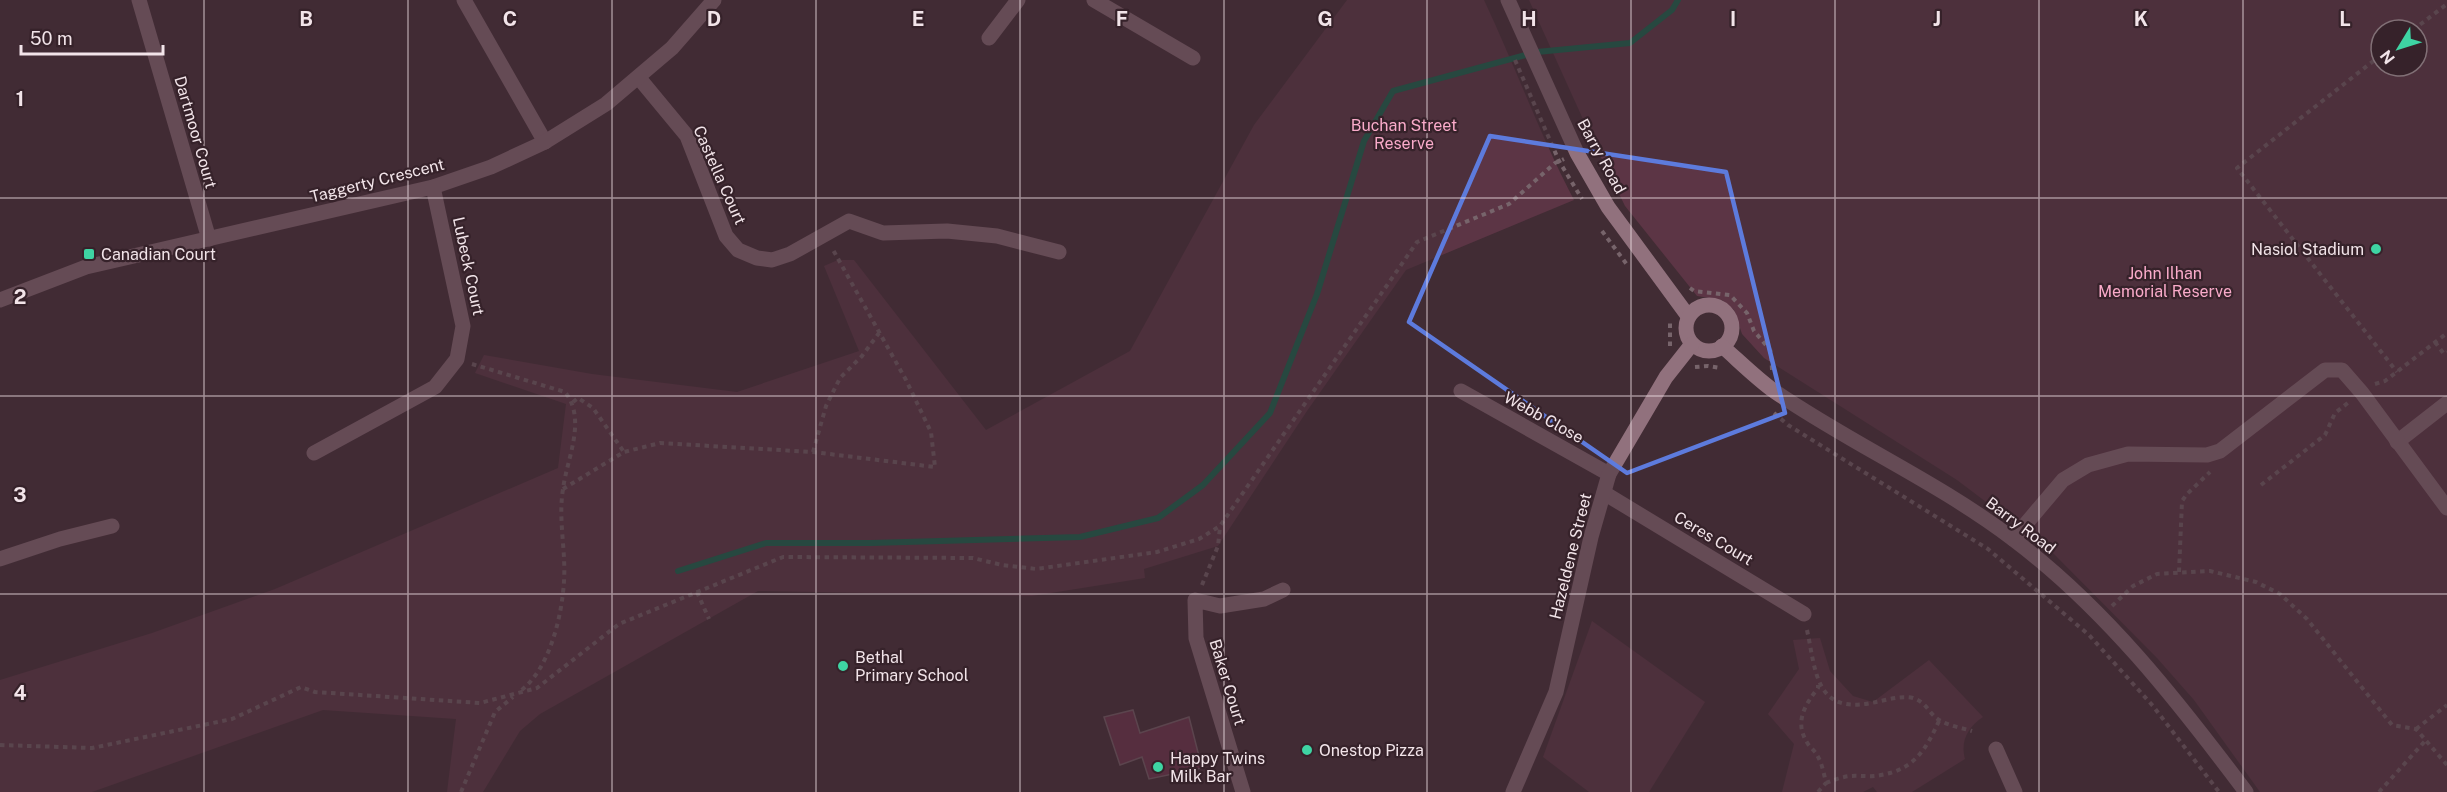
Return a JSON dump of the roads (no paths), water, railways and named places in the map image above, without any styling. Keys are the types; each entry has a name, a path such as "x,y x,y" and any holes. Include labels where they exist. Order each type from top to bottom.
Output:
{"street":[{"name":"Dartmoor Court","path":"139,0 209,238"},
{"path":"464,0 545,141"},
{"name":"Taggerty Crescent","path":"0,300 86,267 434,187 491,167 545,141 606,104 639,78 691,28 714,0"},
{"path":"989,38 1018,0"},
{"path":"1094,0 1193,58"},
{"name":"Barry Road","path":"1508,0 1577,153 1608,207 1688,316"},
{"name":"Castella Court","path":"639,78 687,136 726,236 738,250 757,258 772,260 790,254 849,221 883,233 947,231 997,236 1059,252"},
{"name":"Lubeck Court","path":"314,453 435,387 457,359 463,326 434,187"},
{"path":"1706,304 1721,308 1730,319 1731,334 1722,346 1710,351 1692,344 1685,331 1688,316 1699,306 1706,304"},
{"name":"Hazeldene Street","path":"1513,792 1557,692 1590,537 1610,474 1666,377 1692,344"},
{"name":"Barry Road","path":"1722,346 1772,390 1959,501 2013,539 2102,617 2185,711 2246,792"},
{"path":"2013,539 2064,480 2088,465 2128,454 2206,455 2220,451 2325,370 2342,370 2362,393 2447,508"},
{"name":"Webb Close","path":"1461,391 1610,474"},
{"path":"2397,442 2447,403"},
{"name":"Ceres Court","path":"1604,493 1804,614"},
{"path":"0,559 60,539 112,526"},
{"name":"Baker Court","path":"1243,792 1196,638 1195,600 1220,606 1264,599 1283,590"},
{"path":"1996,749 2015,792"}],"waterway":[{"path":"678,571 766,543 871,543 1080,537 1158,518 1203,485 1270,413 1317,294 1364,141 1393,91 1537,52 1630,43 1672,10 1678,0"}],"place":[{"name":"Nasiol Stadium","path":"2376,249"},
{"name":"Canadian Court","path":"89,254"},
{"name":"Bethal Primary School","path":"843,666"},
{"name":"Onestop Pizza","path":"1307,750"},
{"name":"Happy Twins Milk Bar","path":"1158,767"}],"park label":[{"name":"Buchan Street Reserve","path":"1404,134"},
{"name":"John Ilhan Memorial Reserve","path":"2165,282"}]}
